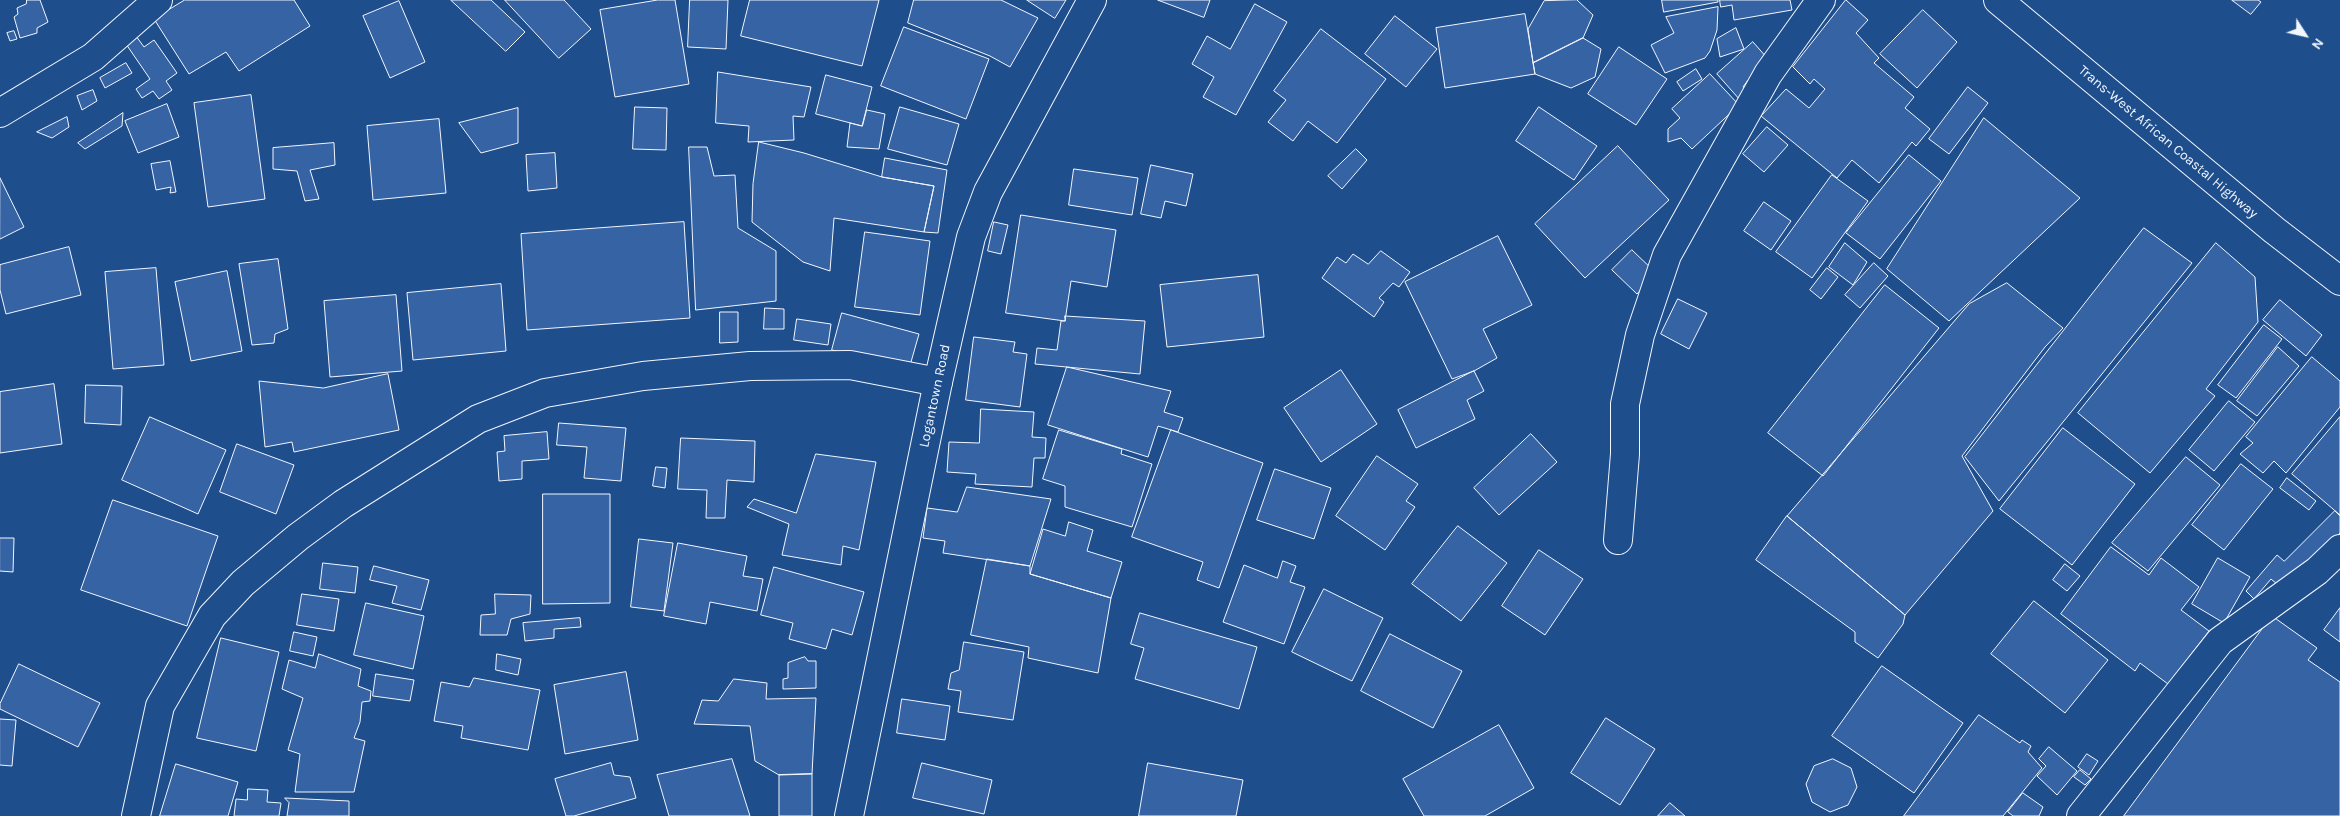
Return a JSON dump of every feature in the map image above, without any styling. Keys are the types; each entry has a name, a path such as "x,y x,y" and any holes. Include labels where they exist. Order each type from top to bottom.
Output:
{"main road":[{"path":"0,112 93,57 158,0"},
{"name":"Logantown Road","path":"849,816 960,277 971,237 988,192 1092,0"},
{"path":"1618,540 1625,454 1625,404 1640,335 1667,255 1768,74 1820,0"},
{"name":"Trans-West African Coastal Highway","path":"1998,0 2274,230 2340,282"},
{"path":"136,816 160,706 212,616 243,583 298,538 344,504 478,419 545,392 643,376 750,366 850,366 938,382"},
{"path":"2081,816 2220,641 2317,572 2340,549"}],"building":[{"path":"27,0 40,0 48,22 37,28 37,33 20,38 14,17 18,14 17,8 26,4"},
{"path":"185,0 294,0 310,26 239,71 226,52 189,74 154,19"},
{"path":"451,0 491,0 525,32 506,51"},
{"path":"505,0 564,0 591,29 559,58"},
{"path":"658,0 675,0 689,84 615,97 600,10"},
{"path":"690,0 728,0 726,49 688,47"},
{"path":"750,0 879,0 862,66 741,36"},
{"path":"914,0 1001,0 1038,18 1010,67 990,56 908,23"},
{"path":"1027,0 1066,0 1055,18"},
{"path":"1158,0 1210,0 1204,17"},
{"path":"1577,0 1593,15 1583,38 1533,63 1528,29 1544,1"},
{"path":"1662,0 1718,0 1718,2 1664,12"},
{"path":"1720,0 1790,0 1792,10 1734,20 1732,5 1721,7"},
{"path":"1846,0 1868,20 1856,33 1879,58 1874,63 1914,97 1905,108 1930,129 1916,146 1912,142 1879,183 1852,160 1837,178 1761,116 1786,89 1809,108 1825,89 1814,79 1810,84 1793,67"},
{"path":"2232,0 2258,0 2261,2 2251,14"},
{"path":"399,1 425,62 390,78 363,16"},
{"path":"1255,4 1287,22 1236,115 1203,97 1214,77 1192,64 1207,36 1230,49"},
{"path":"1718,7 1717,30 1710,51 1705,58 1665,73 1651,45 1674,33 1666,17"},
{"path":"1923,10 1957,42 1917,88 1880,54"},
{"path":"1525,14 1535,74 1445,88 1436,28"},
{"path":"1395,16 1437,49 1406,87 1365,54"},
{"path":"904,27 989,59 966,119 881,86"},
{"path":"1736,28 1744,49 1720,57 1717,39"},
{"path":"1321,29 1386,79 1337,143 1308,121 1293,141 1268,122 1286,100 1274,91"},
{"path":"14,31 17,39 10,41 7,33"},
{"path":"136,36 144,47 154,40 177,73 166,81 172,90 159,99 153,91 142,98 136,89 150,79 126,44"},
{"path":"1583,38 1601,49 1595,77 1571,88 1535,74 1533,63"},
{"path":"1753,42 1768,59 1752,83 1748,80 1743,87 1747,90 1740,100 1717,74"},
{"path":"1619,47 1667,79 1636,125 1588,94"},
{"path":"126,63 132,73 105,88 100,78"},
{"path":"1696,69 1702,79 1683,91 1677,82"},
{"path":"718,72 811,87 804,117 793,116 794,140 748,142 749,126 716,123"},
{"path":"1710,74 1739,105 1692,149 1681,138 1668,142 1668,129 1680,118 1672,109"},
{"path":"826,75 872,87 862,126 816,114"},
{"path":"1968,87 1988,103 1949,154 1929,139"},
{"path":"93,90 97,101 82,110 77,96"},
{"path":"251,95 265,199 208,207 194,103"},
{"path":"167,104 179,137 138,153 125,121"},
{"path":"635,107 667,108 666,150 633,149"},
{"path":"900,107 959,124 947,165 888,149"},
{"path":"1539,107 1597,146 1574,180 1516,141"},
{"path":"518,108 518,143 481,153 459,123"},
{"path":"867,110 885,114 879,149 847,147 850,123 862,126"},
{"path":"123,113 122,126 85,149 78,143"},
{"path":"67,117 69,127 52,138 37,132"},
{"path":"1984,118 2080,198 1949,321 1887,269"},
{"path":"439,119 446,193 373,200 367,126"},
{"path":"1767,127 1788,145 1764,172 1743,154"},
{"path":"759,142 804,153 882,177 934,186 924,232 834,218 830,271 803,262 752,222 753,184"},
{"path":"334,143 335,165 310,170 319,199 305,201 297,171 273,169 273,148"},
{"path":"1618,146 1669,200 1585,278 1535,224"},
{"path":"689,147 707,147 714,176 735,175 738,228 776,251 776,301 696,310"},
{"path":"1356,149 1367,160 1342,189 1328,176"},
{"path":"555,153 557,188 528,191 526,155"},
{"path":"1909,155 1941,181 1880,259 1846,233"},
{"path":"885,158 947,170 938,233 924,232 934,186 882,177"},
{"path":"170,161 176,192 170,193 171,187 156,190 151,164"},
{"path":"1151,165 1193,174 1186,206 1165,201 1161,218 1141,214"},
{"path":"1074,169 1138,178 1132,215 1069,205"},
{"path":"1832,175 1868,201 1812,278 1776,252"},
{"path":"0,178 24,227 0,239"},
{"path":"1764,202 1791,221 1771,250 1744,231"},
{"path":"1021,215 1116,230 1107,287 1071,281 1065,321 1006,313"},
{"path":"684,222 690,318 527,330 521,234"},
{"path":"994,222 1008,225 1001,254 988,251"},
{"path":"2144,228 2192,263 1999,501 1965,457"},
{"path":"865,232 930,241 920,315 855,307"},
{"path":"1498,236 1532,305 1483,329 1497,358 1474,371 1452,379 1405,282"},
{"path":"1845,243 1867,262 1853,285 1829,267"},
{"path":"2216,243 2255,277 2258,322 2206,389 2215,396 2150,473 2078,413"},
{"path":"69,247 81,295 6,314 0,290 0,265"},
{"path":"1632,250 1656,273 1637,294 1612,270"},
{"path":"1381,251 1410,272 1399,287 1393,283 1379,298 1384,302 1374,317 1322,278 1337,257 1346,263 1353,254 1368,264"},
{"path":"278,259 288,329 275,334 274,343 252,345 239,264"},
{"path":"1874,263 1888,276 1860,308 1845,295"},
{"path":"156,268 164,365 113,369 105,272"},
{"path":"1827,268 1838,277 1821,299 1810,290"},
{"path":"227,271 242,351 191,361 175,282"},
{"path":"1258,275 1264,337 1167,347 1160,285"},
{"path":"2007,283 2063,328 2045,347 1962,456 1993,511 1905,615 1787,516 1969,304"},
{"path":"501,284 506,351 413,360 407,293"},
{"path":"1885,285 1939,328 1823,476 1768,433"},
{"path":"396,295 402,371 330,377 324,301"},
{"path":"1678,299 1707,313 1689,349 1661,334"},
{"path":"2280,300 2322,335 2306,356 2263,320"},
{"path":"765,308 784,309 784,329 764,329"},
{"path":"720,312 738,312 738,342 720,343"},
{"path":"842,313 919,334 909,369 832,350"},
{"path":"1065,316 1145,321 1140,374 1035,364 1037,348 1057,350 1061,321 1065,321"},
{"path":"797,319 831,324 828,345 794,340"},
{"path":"2264,325 2282,339 2236,398 2218,385"},
{"path":"974,337 1015,342 1013,352 1027,354 1020,407 966,400"},
{"path":"2278,347 2299,366 2257,416 2237,401"},
{"path":"2312,357 2340,381 2340,407 2286,473 2274,461 2263,473 2240,454 2253,443 2246,437"},
{"path":"1067,367 1171,391 1164,412 1183,418 1178,432 1158,426 1148,457 1048,425"},
{"path":"1341,370 1377,424 1321,462 1284,408"},
{"path":"1474,371 1484,391 1467,400 1475,419 1416,448 1398,410"},
{"path":"388,374 399,430 294,452 292,442 265,447 259,381 323,388"},
{"path":"54,384 62,444 0,453 0,392"},
{"path":"86,385 122,386 121,425 85,423"},
{"path":"2229,401 2255,422 2214,471 2189,450"},
{"path":"981,409 1034,412 1032,437 1046,438 1045,458 1034,458 1032,487 975,484 976,474 947,472 949,442 979,443"},
{"path":"150,417 226,450 198,514 122,480"},
{"path":"2340,417 2340,515 2292,474"},
{"path":"559,423 626,428 621,481 584,478 587,447 557,445"},
{"path":"2063,428 2135,484 2072,565 2000,509"},
{"path":"1059,430 1122,449 1121,454 1152,464 1132,527 1065,507 1065,486 1043,479"},
{"path":"1171,430 1263,463 1219,588 1197,580 1203,562 1132,537"},
{"path":"547,432 549,459 522,461 522,479 499,481 497,452 505,451 504,436"},
{"path":"1531,434 1557,462 1499,515 1474,488"},
{"path":"681,438 755,441 754,482 727,480 725,518 706,518 707,490 678,489"},
{"path":"237,444 294,465 276,514 220,492"},
{"path":"816,454 876,462 859,550 843,546 841,565 782,555 789,524 747,507 754,499 796,513"},
{"path":"1377,456 1418,484 1406,501 1415,507 1385,550 1336,516"},
{"path":"2186,457 2220,485 2148,571 2112,543"},
{"path":"2241,464 2273,489 2224,550 2192,525"},
{"path":"656,467 667,468 665,488 653,486"},
{"path":"1275,469 1331,488 1314,539 1257,520"},
{"path":"2287,478 2316,501 2309,510 2280,488"},
{"path":"967,487 1051,499 1030,566 943,553 945,541 923,538 927,508 957,512"},
{"path":"543,494 610,494 610,603 543,604"},
{"path":"113,500 218,536 187,626 81,590"},
{"path":"2335,511 2340,516 2340,533 2283,589 2271,579 2254,599 2246,591 2277,555 2284,561"},
{"path":"1787,516 1905,615 1903,624 1878,658 1855,642 1855,632 1756,560"},
{"path":"1069,522 1093,530 1087,551 1122,562 1111,598 1030,574 1043,529 1065,536"},
{"path":"1458,526 1507,563 1461,621 1412,584"},
{"path":"0,538 14,538 13,572 0,571"},
{"path":"639,539 673,543 664,611 631,607"},
{"path":"678,543 747,556 743,576 763,579 757,611 710,602 706,624 664,616"},
{"path":"2111,547 2149,575 2161,558 2199,587 2181,610 2209,631 2168,684 2140,663 2135,671 2061,614"},
{"path":"1539,550 1583,579 1545,635 1502,606"},
{"path":"2218,558 2250,577 2224,623 2192,604"},
{"path":"987,559 1030,566 1030,574 1111,598 1098,673 1028,658 1029,647 971,635"},
{"path":"1283,561 1296,566 1290,582 1305,587 1284,644 1223,622 1244,565 1277,578"},
{"path":"323,563 358,567 355,593 320,589"},
{"path":"2065,564 2080,576 2067,591 2053,580"},
{"path":"374,566 429,580 421,610 392,603 397,586 370,580"},
{"path":"774,567 864,592 852,635 832,629 826,649 789,639 793,623 761,615"},
{"path":"1324,589 1383,618 1352,681 1292,652"},
{"path":"302,594 339,599 334,631 297,625"},
{"path":"495,594 531,595 530,614 511,619 507,635 480,635 481,615 495,614"},
{"path":"2034,601 2108,660 2065,713 1991,654"},
{"path":"366,603 424,616 413,669 354,655"},
{"path":"2340,608 2340,642 2324,630"},
{"path":"1140,613 1257,647 1239,709 1135,679 1144,648 1131,644"},
{"path":"2272,616 2317,648 2308,660 2340,682 2340,816 2124,816"},
{"path":"580,618 581,627 554,629 554,638 525,641 523,623"},
{"path":"294,632 317,637 313,656 290,651"},
{"path":"1390,634 1462,671 1433,728 1361,691"},
{"path":"221,638 279,652 256,751 197,738"},
{"path":"964,642 1024,652 1013,720 958,712 961,691 948,689 951,673 959,670"},
{"path":"319,654 361,669 358,686 371,691 370,701 362,702 360,722 354,738 365,741 354,792 295,792 300,754 288,750 303,698 282,689 289,660 315,668"},
{"path":"497,654 521,659 518,675 496,670"},
{"path":"805,657 808,661 816,661 816,688 783,689 783,679 788,678 788,663"},
{"path":"19,664 100,703 78,747 0,709 0,704"},
{"path":"1882,666 1963,723 1914,793 1832,736"},
{"path":"626,672 638,740 565,754 554,685"},
{"path":"376,674 414,680 410,701 373,696"},
{"path":"474,678 540,690 528,750 461,738 463,726 434,721 441,682 469,687"},
{"path":"734,679 767,683 766,699 816,698 812,774 779,775 755,761 750,726 694,724 702,700 718,701"},
{"path":"902,699 950,706 945,740 897,733"},
{"path":"1979,715 2020,743 2022,740 2031,746 2028,752 2042,768 2003,816 1904,816"},
{"path":"1606,718 1655,749 1620,805 1571,773"},
{"path":"0,719 16,720 12,766 0,765"},
{"path":"1499,725 1534,788 1485,816 1424,816 1403,779"},
{"path":"2049,747 2077,771 2057,795 2037,776 2046,766 2039,759"},
{"path":"2087,754 2098,761 2089,775 2078,767"},
{"path":"732,759 750,816 669,816 657,775"},
{"path":"1833,759 1851,768 1857,787 1848,805 1830,812 1812,802 1806,784 1814,766"},
{"path":"611,763 614,775 630,777 636,798 574,816 566,816 555,779"},
{"path":"922,763 992,780 984,814 913,798"},
{"path":"1148,763 1243,780 1236,816 1139,816"},
{"path":"176,764 238,782 228,816 160,816"},
{"path":"2080,770 2091,779 2085,785 2074,777"},
{"path":"812,774 812,816 779,816 779,775"},
{"path":"248,789 268,790 267,802 281,803 279,816 234,816 236,799 247,800"},
{"path":"2023,793 2043,807 2039,816 2013,816 2008,812"},
{"path":"285,798 349,801 349,816 287,816 289,803"},
{"path":"1670,803 1685,816 1658,816"}]}
